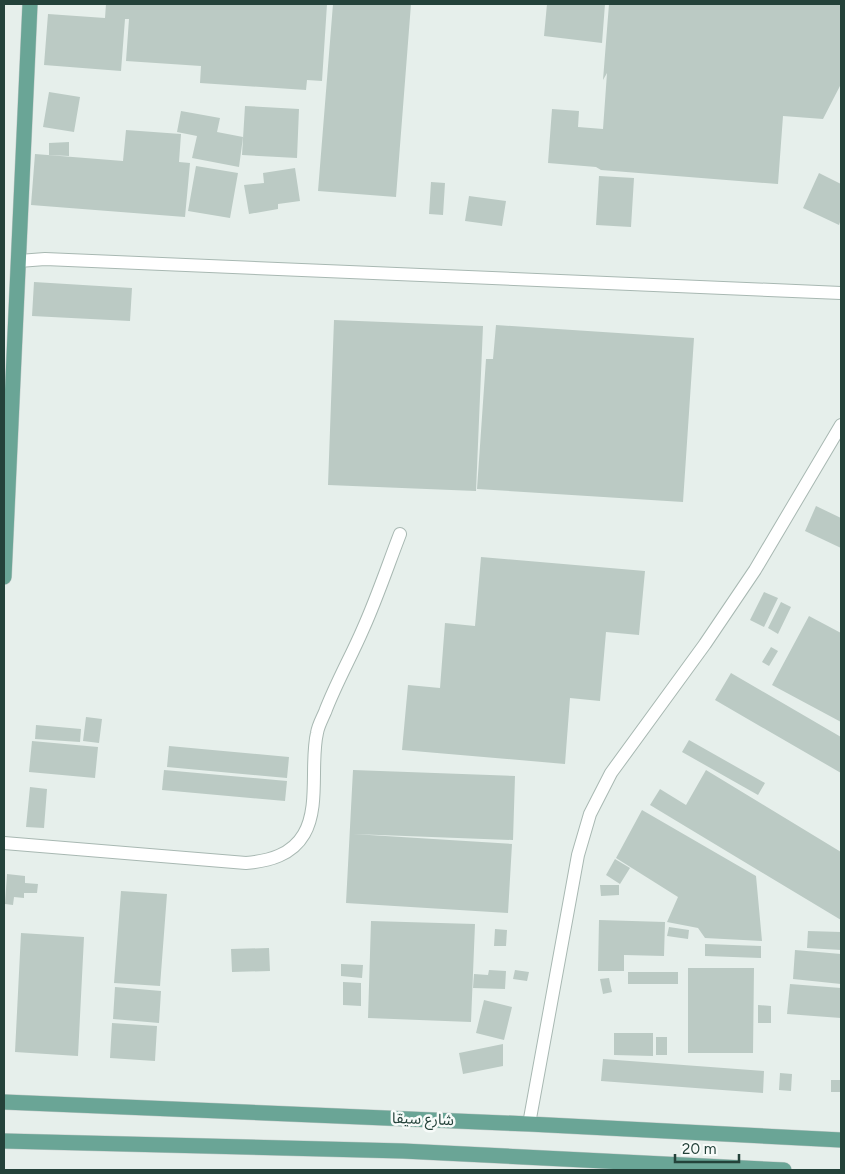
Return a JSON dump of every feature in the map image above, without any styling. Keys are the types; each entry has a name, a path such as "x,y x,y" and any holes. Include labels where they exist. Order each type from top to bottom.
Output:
{"main road":[{"path":"4,577 30,4"},
{"name":"شارع سيقا","path":"4,1102 529,1124 841,1140"},
{"path":"4,1141 403,1151 784,1170"}],"lane":[{"path":"19,261 56,260 841,293"},
{"path":"529,1124 578,855 590,814 611,773 705,644 755,570 841,425"},
{"path":"4,843 246,863 268,860 290,850 304,835 310,822 317,732 335,687 363,630 400,534"}],"building":[{"path":"106,4 327,4 322,81 307,80 306,90 200,83 201,66 126,61 129,19 125,19 121,71 44,65 48,14 105,18"},
{"path":"333,4 411,4 396,197 318,191"},
{"path":"547,4 605,4 602,43 544,36"},
{"path":"609,4 841,4 841,84 823,119 783,116 778,184 601,170 596,167 548,163 552,109 579,111 578,127 603,129 607,73 603,80"},
{"path":"49,92 80,97 74,132 43,127"},
{"path":"245,106 299,109 297,158 242,155"},
{"path":"181,111 220,118 217,132 243,137 239,167 192,158 197,136 177,132"},
{"path":"126,130 181,134 179,162 190,163 185,217 31,205 35,154 123,161"},
{"path":"69,142 69,156 49,155 49,143"},
{"path":"196,166 238,173 230,218 188,211"},
{"path":"295,168 300,201 278,204 278,209 249,214 244,185 264,183 263,173"},
{"path":"819,173 841,184 841,219 839,225 803,208"},
{"path":"599,176 634,178 631,227 596,225"},
{"path":"431,182 445,183 443,215 429,214"},
{"path":"469,196 506,201 502,226 465,221"},
{"path":"34,282 132,288 130,321 32,316"},
{"path":"334,320 483,326 476,491 328,485"},
{"path":"496,325 694,338 683,502 477,489 486,359 493,359"},
{"path":"816,506 841,518 841,548 805,531"},
{"path":"481,557 645,571 639,635 606,632 600,701 570,698 565,764 402,750 408,685 440,688 445,623 475,626"},
{"path":"764,592 778,598 764,627 750,620"},
{"path":"781,602 791,607 778,634 768,628"},
{"path":"809,616 841,633 841,722 772,685"},
{"path":"771,647 778,651 769,666 762,662"},
{"path":"731,673 841,737 841,773 715,700"},
{"path":"86,717 102,719 99,743 83,741"},
{"path":"36,725 81,729 80,742 35,739"},
{"path":"689,740 765,783 758,795 682,752"},
{"path":"32,741 98,747 95,778 29,772"},
{"path":"169,746 289,757 287,778 167,767"},
{"path":"164,770 287,781 285,801 162,790"},
{"path":"353,770 515,776 513,840 353,834 512,844 508,913 346,903"},
{"path":"706,770 841,852 841,920 650,805 660,789 686,805"},
{"path":"30,787 47,789 44,828 26,827"},
{"path":"642,810 756,876 762,941 705,938 698,928 667,922 678,897 616,858"},
{"path":"615,859 630,868 620,884 606,875"},
{"path":"7,874 25,876 25,883 38,884 37,893 24,893 24,898 14,897 13,905 5,904"},
{"path":"600,885 619,885 619,895 601,896"},
{"path":"121,891 167,894 160,986 114,983"},
{"path":"599,920 665,922 664,956 624,955 624,971 598,971"},
{"path":"371,921 475,924 471,1022 368,1018"},
{"path":"669,927 689,930 688,939 667,936"},
{"path":"495,929 507,930 506,946 494,946"},
{"path":"808,931 841,932 841,950 807,948"},
{"path":"21,933 84,937 78,1056 15,1052"},
{"path":"705,944 761,946 761,958 705,956"},
{"path":"269,948 270,971 232,972 231,949"},
{"path":"795,950 841,954 841,984 793,979"},
{"path":"341,964 363,965 362,978 341,976"},
{"path":"688,968 754,968 753,1053 688,1053"},
{"path":"489,970 506,971 505,989 473,988 474,974 488,975"},
{"path":"515,970 529,972 527,981 513,979"},
{"path":"628,972 678,972 678,984 628,984"},
{"path":"609,978 612,992 603,994 600,979"},
{"path":"343,982 361,983 361,1006 343,1005"},
{"path":"790,984 841,988 841,1018 787,1014"},
{"path":"115,987 161,991 159,1023 113,1019"},
{"path":"484,1000 512,1007 504,1040 476,1033"},
{"path":"758,1005 771,1006 771,1023 758,1023"},
{"path":"112,1023 157,1026 155,1061 110,1058"},
{"path":"614,1033 653,1033 653,1056 614,1055"},
{"path":"656,1037 667,1037 667,1055 656,1055"},
{"path":"503,1044 503,1066 463,1074 459,1053"},
{"path":"603,1059 764,1071 763,1093 601,1081"},
{"path":"780,1073 792,1074 791,1091 779,1090"},
{"path":"831,1080 841,1080 841,1092 831,1092"}]}
